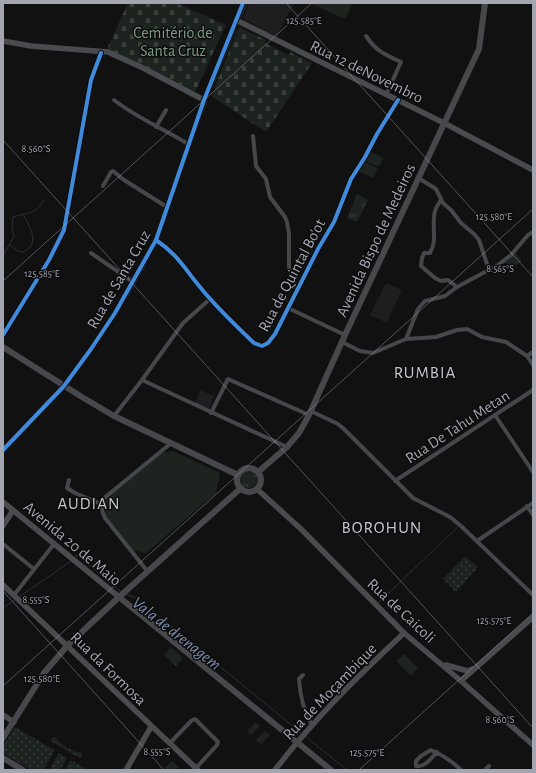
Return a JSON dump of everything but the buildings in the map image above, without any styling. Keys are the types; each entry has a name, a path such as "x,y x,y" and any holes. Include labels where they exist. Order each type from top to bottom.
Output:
{"main road":[{"name":"Avenida Bispo de Medeiros","path":"258,472 287,447 299,433 310,413 479,49 486,3"},
{"path":"3,347 114,416 170,444 238,475"},
{"path":"253,468 258,472 261,479 259,486 251,492 241,488 238,482 238,475 242,470 253,468"},
{"path":"3,738 44,673 67,646 118,598 241,488"},
{"name":"Avenida 20 de Maio","path":"118,598 331,770"},
{"path":"3,758 23,770"}],"street":[{"name":"Rua de Santa Cruz","path":"3,450 64,386 115,313 158,241 167,207 188,144 243,3"},
{"name":"Rua 12 deNovembro","path":"236,20 444,123 533,170"},
{"path":"366,36 373,47 381,53 401,62 386,94"},
{"path":"3,41 31,46 101,53 108,52 143,68 204,100"},
{"path":"3,335 45,267 64,230 91,80 101,53"},
{"path":"114,100 125,109 188,144"},
{"name":"Rua de Quintal Bo'ot","path":"158,241 173,253 210,299 254,343 262,346 268,343 275,334 334,222 351,180 398,100"},
{"path":"156,127 166,110"},
{"path":"253,136 256,166 266,179 270,197 287,222 289,234 289,267 297,290"},
{"path":"103,186 113,171 124,180 167,207"},
{"path":"420,179 436,189 441,200 461,223 479,240 489,270"},
{"path":"441,200 435,212 435,238 432,250 430,253 424,253 421,266 435,278 441,281 448,280 457,287"},
{"path":"406,339 418,309 423,302 428,299 445,296 457,287 489,270 511,255 528,235 533,232"},
{"path":"91,253 133,282"},
{"path":"114,416 183,323 210,299"},
{"path":"288,308 345,335"},
{"path":"342,342 360,351 373,353 406,339 436,337 457,330 467,329 482,337 506,342 527,356 533,365"},
{"path":"527,356 533,352"},
{"path":"211,413 228,379 338,424 413,498 450,517 533,595"},
{"path":"142,380 287,447"},
{"name":"Rua De Tahu Metan","path":"395,481 533,390"},
{"path":"495,415 533,472"},
{"path":"148,572 105,518 102,512 102,504 103,499 170,444"},
{"path":"68,480 67,488 75,493 102,504"},
{"name":"Rua de Caicoli","path":"257,489 302,530 404,633 533,745"},
{"name":"Avenida 20 de Maio","path":"3,502 118,598"},
{"path":"477,541 533,502"},
{"path":"527,506 533,515"},
{"path":"3,526 13,510"},
{"path":"3,544 34,569"},
{"path":"14,595 54,544"},
{"name":"Rua da Formosa","path":"3,585 197,769"},
{"path":"461,681 533,617"},
{"name":"Rua de Moçambique","path":"275,770 312,725 348,686 404,633"},
{"path":"440,663 468,671 475,668"},
{"path":"303,675 299,679 300,698 305,714 312,725"},
{"path":"3,715 14,722"},
{"path":"170,743 191,721 195,719 218,742 197,769"},
{"path":"126,770 151,727"},
{"path":"412,770 416,766 416,761 431,750 445,756 461,770"},
{"path":"416,766 423,766 437,752"},
{"path":"485,770 489,766"}],"shaded area":[{"path":"249,3 294,3 277,37 243,19"},
{"path":"386,283 402,290 387,323 370,315"},
{"path":"200,390 214,396 209,410 195,404"}],"green space":[{"name":"Cemitério de Santa Cruz","path":"128,3 176,3 226,25 195,92 107,49"},
{"path":"309,3 353,3 345,19"},
{"path":"239,27 266,40 265,43 288,55 290,52 312,63 266,132 211,96 215,90 214,89"},
{"path":"369,151 384,158 379,167 364,160"},
{"path":"363,161 378,168 373,178 358,171"},
{"path":"357,194 368,200 357,222 347,218"},
{"path":"516,253 522,261 510,270 504,262"},
{"path":"173,451 220,473 216,493 146,553 131,550 105,517 106,498 161,453"},
{"path":"245,470 253,470 258,475 256,486 253,488 245,488 240,483 240,475"},
{"path":"464,557 478,567 456,592 443,579"},
{"path":"171,647 183,658 176,666 164,655"},
{"path":"404,654 418,668 411,676 396,661"},
{"path":"256,722 260,726 251,735 247,731"},
{"path":"15,727 54,750 43,770 31,770 3,753 3,746"},
{"path":"265,731 270,735 261,744 256,740"},
{"path":"55,737 67,748 81,752 82,758 51,741 51,739"},
{"path":"59,753 67,758 60,770 49,770"},
{"path":"70,761 72,761 88,770 65,770"},
{"path":"172,761 179,767 176,770 166,770 164,768"}],"waterway":[{"name":"Vala de drenagem","path":"241,18 247,3"},
{"name":"Vala de drenagem","path":"212,88 236,29"},
{"name":"Vala de drenagem","path":"201,117 207,102"},
{"path":"3,256 14,236 12,229 13,217 34,211 44,200"},
{"path":"10,245 16,250 23,252 26,251 33,242 32,232 23,215"},
{"name":"Vala de drenagem","path":"127,298 145,266"},
{"path":"378,603 458,527"},
{"name":"Vala de drenagem","path":"74,558 77,555 121,592"},
{"name":"Vala de drenagem","path":"19,597 71,561"},
{"name":"Vala de drenagem","path":"125,594 138,599 301,733"},
{"name":"Vala de drenagem","path":"3,608 15,600"},
{"name":"Vala de drenagem","path":"305,736 347,770"}],"cycle path":[{"path":"3,450 64,386 91,349 115,313 156,240 204,100 243,3"},
{"path":"3,335 49,260 64,230 91,80 101,53"},
{"path":"156,240 175,256 213,302 254,343 262,346 268,343 275,334 318,249 334,222 351,179 398,100"}],"district":[{"name":"RUMBIA","path":"425,372"},
{"name":"AUDIAN","path":"89,503"},
{"name":"BOROHUN","path":"382,527"}]}
